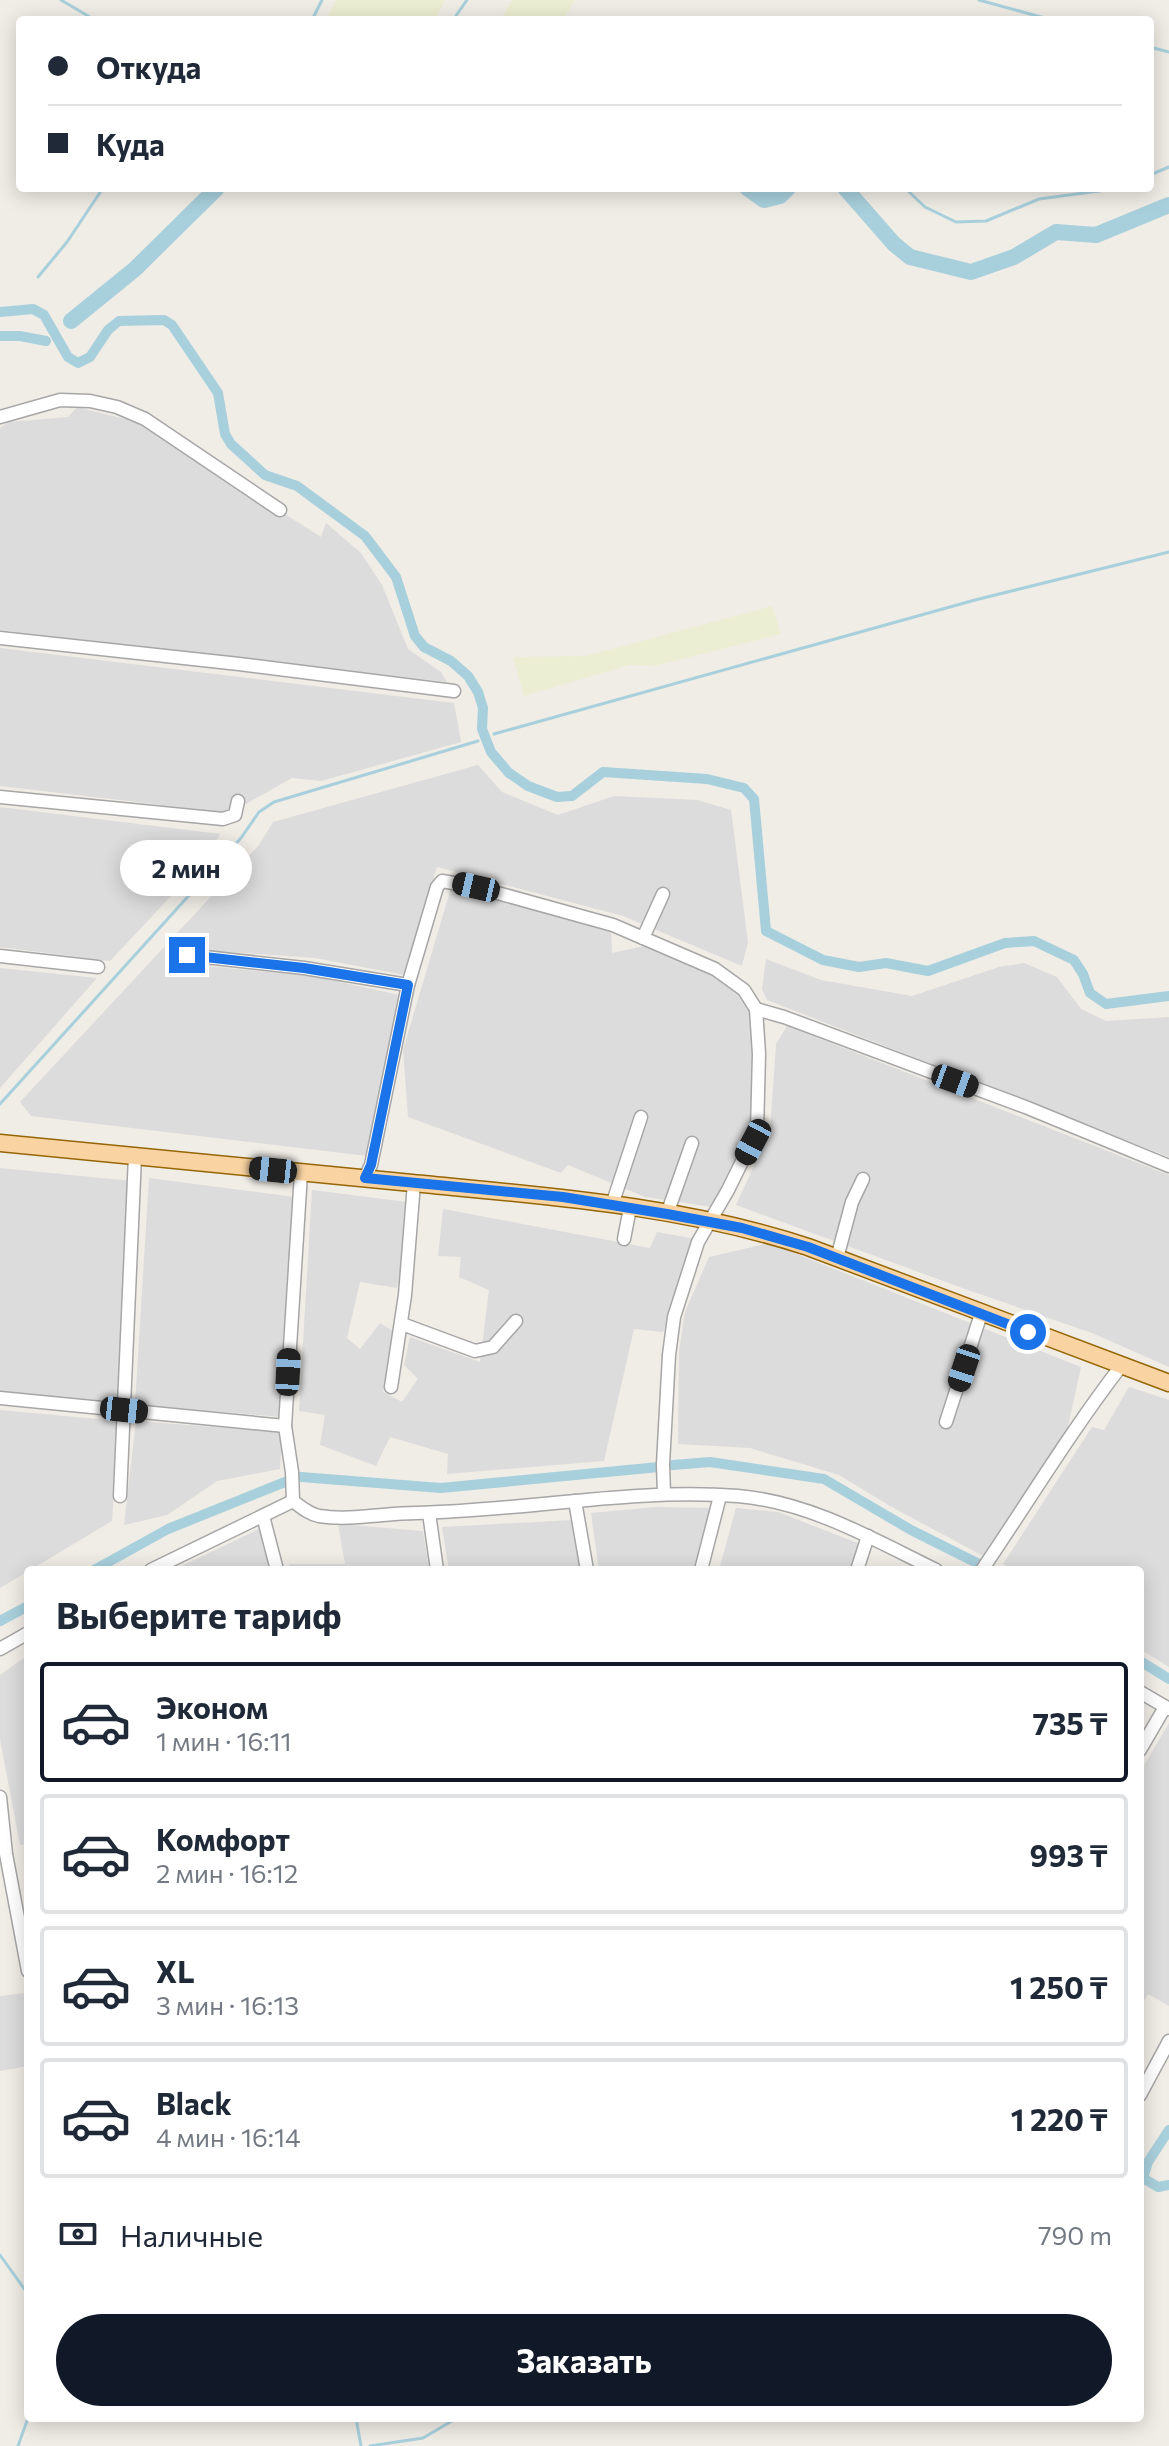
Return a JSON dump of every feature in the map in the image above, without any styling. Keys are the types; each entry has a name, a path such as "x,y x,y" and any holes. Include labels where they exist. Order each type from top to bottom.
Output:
{"main road":[{"path":"0,1143 563,1197 709,1221 777,1237 837,1258 1169,1383"}],"street":[{"path":"0,417 60,400 90,401 117,407 154,425 280,510"},
{"path":"0,638 454,691"},
{"path":"0,797 223,819 235,815 238,801"},
{"path":"365,1178 374,1151 408,985 437,887 444,880 613,925 715,969 744,990 756,1009 759,1054 757,1131 691,1258 670,1336 664,1494"},
{"path":"643,938 663,894"},
{"path":"187,955 304,968 408,985"},
{"path":"0,956 98,967"},
{"path":"756,1009 982,1091 1169,1166"},
{"path":"612,1205 641,1117"},
{"path":"667,1214 692,1143"},
{"path":"120,1496 135,1156"},
{"path":"293,1501 285,1426 301,1173"},
{"path":"837,1258 852,1202 863,1179"},
{"path":"391,1387 402,1324 414,1183"},
{"path":"624,1239 630,1208"},
{"path":"946,1422 981,1314"},
{"path":"402,1324 475,1351 493,1347 516,1321"},
{"path":"986,1565 1087,1411 1121,1366"},
{"path":"0,1398 285,1426"},
{"path":"293,1501 319,1516 429,1513 664,1494 740,1496 819,1515 928,1566"},
{"path":"702,1566 720,1496"},
{"path":"159,1566 293,1501"},
{"path":"575,1501 586,1566"},
{"path":"429,1513 436,1566"},
{"path":"263,1516 276,1566"},
{"path":"858,1566 868,1536"},
{"path":"0,1649 24,1635"},
{"path":"1144,1694 1167,1708 1144,1744"},
{"path":"0,1797 6,1854 24,1950"},
{"path":"1144,2088 1169,2041"}],"shaded area":[{"path":"77,407 141,423 321,537 326,523 361,553 382,585 408,649 441,672 447,682 0,630 0,428 9,422 68,417"},
{"path":"0,648 454,703 461,742 321,781 292,778 230,813 0,786"},
{"path":"478,765 502,792 558,815 614,796 697,800 731,810 748,942 742,966 623,916 437,867 405,975 315,958 187,949 183,964 313,976 399,995 367,1156 31,1116 20,1102 259,845 273,822"},
{"path":"0,807 220,834 204,861 110,961 0,947"},
{"path":"451,888 611,930 612,953 644,946 705,969 741,987 755,1021 752,1136 712,1207 645,1197 568,1165 561,1173 408,1117 403,1050"},
{"path":"766,959 821,980 912,996 999,967 1024,963 1057,977 1081,1009 1106,1021 1169,1017 1169,1157 767,1000 762,989"},
{"path":"0,968 97,978 0,1088"},
{"path":"787,1026 1169,1175 1169,1367 1092,1333 736,1205 770,1131 776,1044"},
{"path":"0,1168 132,1181 119,1402 0,1392"},
{"path":"149,1178 295,1197 283,1417 135,1405"},
{"path":"312,1190 407,1202 409,1226 397,1288 360,1282 347,1338 360,1349 380,1323 395,1332 383,1392 402,1402 418,1379 404,1365 410,1337 480,1362 489,1290 459,1277 461,1257 438,1256 443,1209 650,1248 657,1232 696,1239 663,1332 634,1329 604,1461 447,1474 448,1454 390,1437 376,1466 320,1445 325,1415 299,1411"},
{"path":"769,1243 1081,1367 1067,1431 983,1556 839,1475 750,1448 678,1444 679,1351 685,1312 709,1257"},
{"path":"1129,1387 1169,1400 1169,1667 1144,1651 1144,1566 1003,1564 1092,1427 1104,1430"},
{"path":"0,1410 119,1421 112,1521 37,1566 24,1566 24,1574 0,1588"},
{"path":"136,1421 282,1432 280,1469 217,1481 167,1515 124,1525"},
{"path":"656,1507 712,1508 697,1566 598,1566 591,1513"},
{"path":"736,1508 778,1512 860,1544 852,1566 720,1566"},
{"path":"573,1520 579,1566 448,1566 442,1527"},
{"path":"338,1524 423,1531 428,1566 289,1564 345,1564"},
{"path":"261,1528 268,1566 181,1566"},
{"path":"24,1658 24,1844 20,1845 0,1739 0,1675"},
{"path":"1169,1723 1169,2006 1148,1994 1144,2001 1144,1765"},
{"path":"24,1993 24,2067 0,2071 0,1996"}],"green space":[{"path":"336,0 445,0 437,16 328,16"},
{"path":"512,0 575,0 565,16 502,16"},
{"path":"772,606 781,634 654,666 629,665 524,696 513,657 586,656"}],"waterway":[{"path":"61,0 88,16"},
{"path":"314,16 322,0"},
{"path":"456,16 467,0"},
{"path":"979,0 1037,16"},
{"path":"1154,48 1169,52"},
{"path":"1154,173 1169,167"},
{"path":"38,277 67,242 100,192"},
{"path":"71,321 135,269 213,192"},
{"path":"753,192 764,200 784,192"},
{"path":"848,192 894,244 910,257 971,272 1014,257 1056,232 1096,235 1169,205"},
{"path":"909,192 925,207 956,222 986,221 1039,199 1091,192"},
{"path":"0,312 33,309 44,315 68,357 78,363 90,357 108,330 119,321 164,320 172,325 218,393 225,434 231,444 265,475 297,486 365,536 396,577 415,636 424,647 451,661 468,676 478,692 483,708 482,729 491,752 509,773 528,786 557,797 572,796 603,772 707,779 744,788 754,799 766,931 823,960 859,967 886,963 928,971 1005,943 1034,941 1074,960 1090,993 1106,1004 1169,996"},
{"path":"0,336 46,341"},
{"path":"494,734 975,600 1169,552"},
{"path":"0,1104 241,838 259,812 274,802 478,741"},
{"path":"673,1465 710,1462 824,1479 911,1530 983,1566"},
{"path":"301,1477 441,1488 659,1467"},
{"path":"101,1566 168,1529 290,1480"},
{"path":"0,1621 24,1608"},
{"path":"1144,1663 1169,1679"},
{"path":"1144,2175 1148,2162 1169,2130"},
{"path":"1144,2179 1158,2187 1169,2185"},
{"path":"0,2255 24,2288"},
{"path":"18,2446 27,2422"},
{"path":"357,2422 361,2446"},
{"path":"370,2446 423,2438 450,2422"}],"route":[{"path":"187,955 304,968 408,985 371,1165 365,1178 563,1197 742,1228 808,1247 1028,1332"}]}
